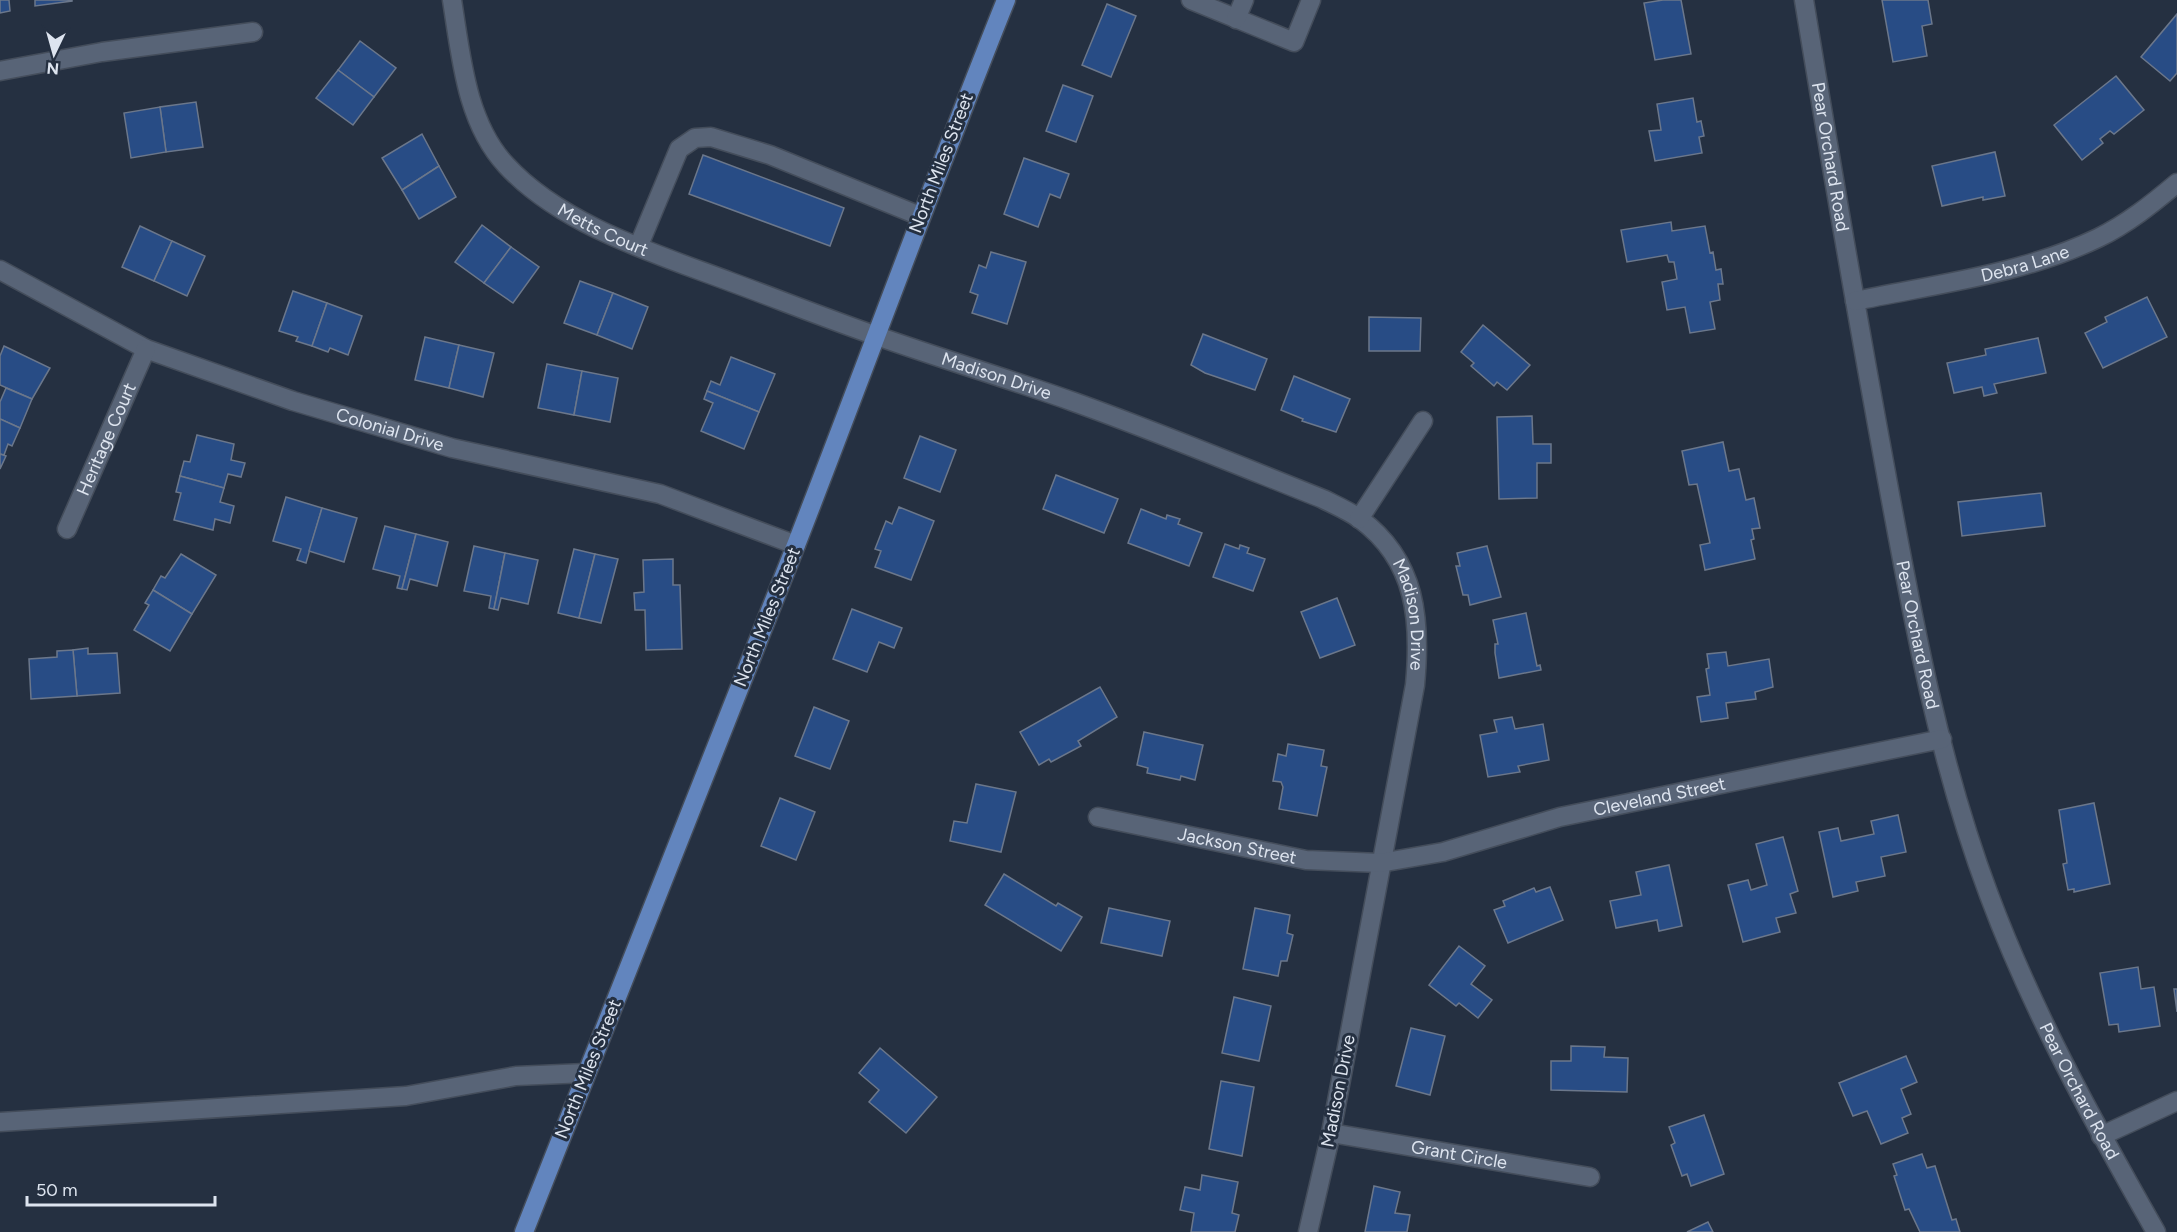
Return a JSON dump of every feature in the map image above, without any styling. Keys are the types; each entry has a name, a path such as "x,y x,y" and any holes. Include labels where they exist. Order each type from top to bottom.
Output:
{"main road":[{"name":"North Miles Street","path":"524,1232 796,544 877,336 920,216 1006,0"}],"street":[{"name":"Metts Court","path":"452,0 472,106 485,136 503,163 525,185 551,204 639,245 877,336"},
{"path":"1191,0 1294,42 1311,0"},
{"path":"1236,19 1244,0"},
{"name":"Pear Orchard Road","path":"1804,0 1898,537 1942,739 1988,893 2028,992 2101,1136 2156,1232"},
{"path":"0,71 102,52 253,32"},
{"path":"639,245 679,149 695,138 711,137 770,155 920,216"},
{"name":"Debra Lane","path":"1855,301 2014,268 2072,250 2128,221 2177,183"},
{"name":"Colonial Drive","path":"0,270 146,349 293,401 452,448 660,494 796,544"},
{"name":"Madison Drive","path":"877,336 1075,402 1323,499 1359,519 1383,540 1403,569 1416,603 1419,642 1408,735 1380,863 1331,1133 1308,1232"},
{"name":"Heritage Court","path":"67,529 146,349"},
{"path":"1359,519 1423,421"},
{"name":"Cleveland Street","path":"1380,863 1443,852 1560,817 1942,739"},
{"name":"Jackson Street","path":"1098,817 1306,861 1380,863"},
{"path":"0,1122 406,1096 516,1076 586,1073"},
{"path":"2101,1136 2177,1101"},
{"name":"Grant Circle","path":"1331,1133 1590,1177"}],"building":[{"path":"0,0 9,0 10,11 0,13"},
{"path":"35,0 72,0 72,1 35,6"},
{"path":"1681,0 1691,54 1655,60 1644,3"},
{"path":"1882,0 1928,0 1932,24 1922,26 1927,56 1893,62"},
{"path":"1107,4 1136,16 1111,77 1082,65"},
{"path":"2177,14 2177,73 2170,81 2141,57"},
{"path":"360,41 396,68 374,97 338,70"},
{"path":"338,70 374,97 353,125 316,98"},
{"path":"2116,76 2144,110 2114,134 2110,131 2100,139 2103,143 2082,160 2054,125"},
{"path":"1063,85 1093,96 1076,142 1046,131"},
{"path":"1693,98 1697,122 1701,121 1704,136 1699,137 1702,153 1655,161 1649,131 1661,130 1657,104"},
{"path":"196,102 203,147 166,152 160,107"},
{"path":"160,107 166,152 131,158 124,113"},
{"path":"422,134 439,166 402,190 382,158"},
{"path":"1995,152 2005,196 1983,200 1983,197 1942,206 1932,166"},
{"path":"703,155 844,208 830,246 689,194"},
{"path":"1024,158 1069,174 1060,198 1050,194 1038,227 1004,214"},
{"path":"439,166 456,197 419,219 402,190"},
{"path":"1671,222 1672,231 1705,226 1710,253 1713,252 1716,270 1721,269 1723,284 1718,284 1720,300 1710,302 1715,329 1690,333 1685,307 1667,310 1662,282 1677,279 1674,262 1669,262 1667,255 1627,262 1621,230"},
{"path":"482,225 511,247 484,283 455,262"},
{"path":"140,226 172,241 154,281 122,267"},
{"path":"172,241 205,256 187,296 154,281"},
{"path":"511,247 539,267 513,303 484,283"},
{"path":"991,252 1026,262 1007,324 972,313 978,295 970,292 979,265 986,268"},
{"path":"580,281 613,293 597,335 564,323"},
{"path":"293,291 327,303 312,346 296,341 298,337 279,331"},
{"path":"613,293 648,307 632,349 597,335"},
{"path":"2147,297 2167,337 2103,368 2085,333 2107,322 2105,317"},
{"path":"327,303 362,316 348,355 330,348 328,352 312,346"},
{"path":"1369,317 1421,318 1420,351 1369,351"},
{"path":"1483,325 1530,365 1507,390 1497,382 1494,386 1471,366 1474,363 1461,352"},
{"path":"1203,334 1267,359 1255,390 1205,373 1191,365"},
{"path":"425,337 459,345 449,388 415,380"},
{"path":"2038,338 2046,373 1994,384 1997,393 1984,396 1982,387 1954,393 1947,363 1986,355 1985,349"},
{"path":"459,345 494,353 483,397 449,388"},
{"path":"4,346 50,368 32,399 0,385 0,356"},
{"path":"731,357 775,374 759,412 707,391 711,381 720,385"},
{"path":"547,364 582,371 574,415 538,408"},
{"path":"582,371 618,378 610,422 574,415"},
{"path":"1294,376 1350,399 1336,432 1302,421 1303,419 1281,410"},
{"path":"6,388 32,399 20,428 0,419 0,402"},
{"path":"707,391 759,412 744,449 701,431 713,403 704,399"},
{"path":"1532,416 1533,444 1551,444 1551,463 1537,463 1537,498 1499,499 1497,417"},
{"path":"0,419 20,428 12,446 8,444 4,455 0,454"},
{"path":"197,435 234,444 231,460 245,463 241,477 228,474 224,488 180,476 184,461 190,462"},
{"path":"920,436 956,450 940,492 904,478"},
{"path":"1723,442 1729,471 1739,469 1746,500 1754,498 1760,528 1752,529 1754,539 1751,540 1755,559 1705,570 1700,545 1710,543 1697,484 1689,485 1682,451"},
{"path":"0,454 6,456 0,469"},
{"path":"1056,475 1118,499 1104,533 1043,509"},
{"path":"180,476 224,488 220,502 234,506 230,523 215,519 213,530 174,520 181,493 176,492"},
{"path":"2041,493 2045,526 1962,536 1958,502"},
{"path":"286,497 322,508 306,563 297,560 301,549 273,541"},
{"path":"899,507 934,521 911,580 875,567 881,551 875,549 886,521 892,524"},
{"path":"322,508 357,518 344,562 309,551"},
{"path":"1141,509 1166,519 1167,515 1180,519 1178,524 1202,533 1189,566 1128,543"},
{"path":"385,526 416,534 402,589 397,588 400,576 373,569"},
{"path":"416,534 448,542 437,586 410,579 407,590 402,589"},
{"path":"1225,544 1239,549 1240,545 1249,548 1247,553 1265,559 1253,591 1213,577"},
{"path":"474,546 505,553 494,609 489,608 491,596 464,591"},
{"path":"1487,546 1501,597 1470,605 1468,595 1463,595 1456,566 1460,566 1457,553"},
{"path":"574,549 595,554 579,618 558,613"},
{"path":"505,553 538,560 528,604 501,598 498,610 494,609"},
{"path":"181,554 216,575 192,614 153,590 161,576 165,578"},
{"path":"595,554 618,559 601,623 579,618"},
{"path":"673,559 673,585 680,585 682,649 646,650 645,610 635,610 634,593 644,592 643,560"},
{"path":"153,590 192,614 170,651 134,630 149,605 145,603"},
{"path":"1337,598 1355,645 1320,658 1301,612"},
{"path":"852,609 902,628 894,648 879,642 867,672 833,659"},
{"path":"1526,613 1537,666 1540,665 1541,670 1499,678 1495,653 1495,644 1498,644 1493,620"},
{"path":"88,648 88,654 117,653 120,693 77,696 73,650"},
{"path":"73,650 77,696 31,699 29,659 57,657 57,651"},
{"path":"1726,652 1728,666 1769,659 1773,687 1755,692 1756,699 1726,703 1728,718 1701,722 1697,697 1710,695 1706,669 1709,668 1707,654"},
{"path":"1100,687 1117,717 1078,741 1081,746 1051,762 1049,759 1039,765 1020,732"},
{"path":"814,707 849,721 830,769 795,756"},
{"path":"1512,717 1515,729 1543,724 1549,760 1518,766 1520,772 1488,777 1480,735 1497,732 1494,720"},
{"path":"1144,732 1203,745 1195,780 1181,776 1180,780 1147,773 1148,768 1137,765"},
{"path":"1288,744 1324,750 1321,766 1327,767 1317,816 1279,809 1283,787 1281,782 1273,781 1278,754 1286,756"},
{"path":"976,784 1016,792 1001,852 950,841 954,821 967,823"},
{"path":"780,798 815,812 796,860 761,846"},
{"path":"2094,803 2110,884 2074,892 2074,889 2068,890 2063,864 2067,863 2059,810"},
{"path":"1898,815 1906,852 1881,857 1885,876 1856,882 1858,891 1833,897 1819,832 1838,828 1841,841 1874,834 1871,821"},
{"path":"1783,837 1798,891 1790,894 1796,913 1776,918 1780,932 1743,942 1728,885 1748,880 1751,890 1767,885 1756,844"},
{"path":"1669,865 1682,926 1659,931 1657,920 1616,928 1610,901 1641,895 1636,872"},
{"path":"1004,874 1056,906 1058,903 1082,917 1061,951 985,905"},
{"path":"1550,887 1563,920 1508,943 1494,910 1505,906 1503,901 1534,888 1536,892"},
{"path":"1109,908 1170,921 1162,956 1101,943"},
{"path":"1255,908 1290,915 1287,933 1293,935 1287,961 1281,961 1278,976 1243,969"},
{"path":"1459,946 1485,966 1471,984 1492,1000 1478,1018 1459,1003 1456,1006 1429,985"},
{"path":"2138,967 2141,989 2154,987 2160,1026 2119,1032 2118,1024 2109,1025 2100,973"},
{"path":"2174,989 2177,989 2177,1012"},
{"path":"1234,997 1271,1006 1259,1061 1222,1053"},
{"path":"1411,1028 1445,1036 1430,1095 1396,1086"},
{"path":"1571,1046 1605,1047 1604,1057 1628,1058 1627,1092 1551,1090 1551,1061 1571,1061"},
{"path":"880,1048 937,1097 906,1133 869,1102 879,1090 859,1073"},
{"path":"1906,1056 1917,1082 1901,1089 1911,1114 1902,1118 1908,1133 1881,1144 1867,1111 1853,1116 1839,1083"},
{"path":"1221,1081 1254,1087 1242,1156 1209,1149"},
{"path":"1704,1115 1724,1174 1691,1186 1687,1174 1682,1176 1671,1145 1675,1143 1669,1127"},
{"path":"1922,1154 1927,1168 1935,1166 1952,1220 1956,1219 1960,1232 1920,1232 1909,1209 1905,1210 1894,1176 1897,1175 1893,1164"},
{"path":"1202,1175 1238,1182 1232,1213 1239,1215 1235,1232 1191,1232 1194,1213 1180,1210 1185,1187 1200,1190"},
{"path":"1374,1186 1400,1192 1395,1213 1410,1215 1407,1232 1365,1232"},
{"path":"1708,1222 1713,1232 1687,1232"}]}
